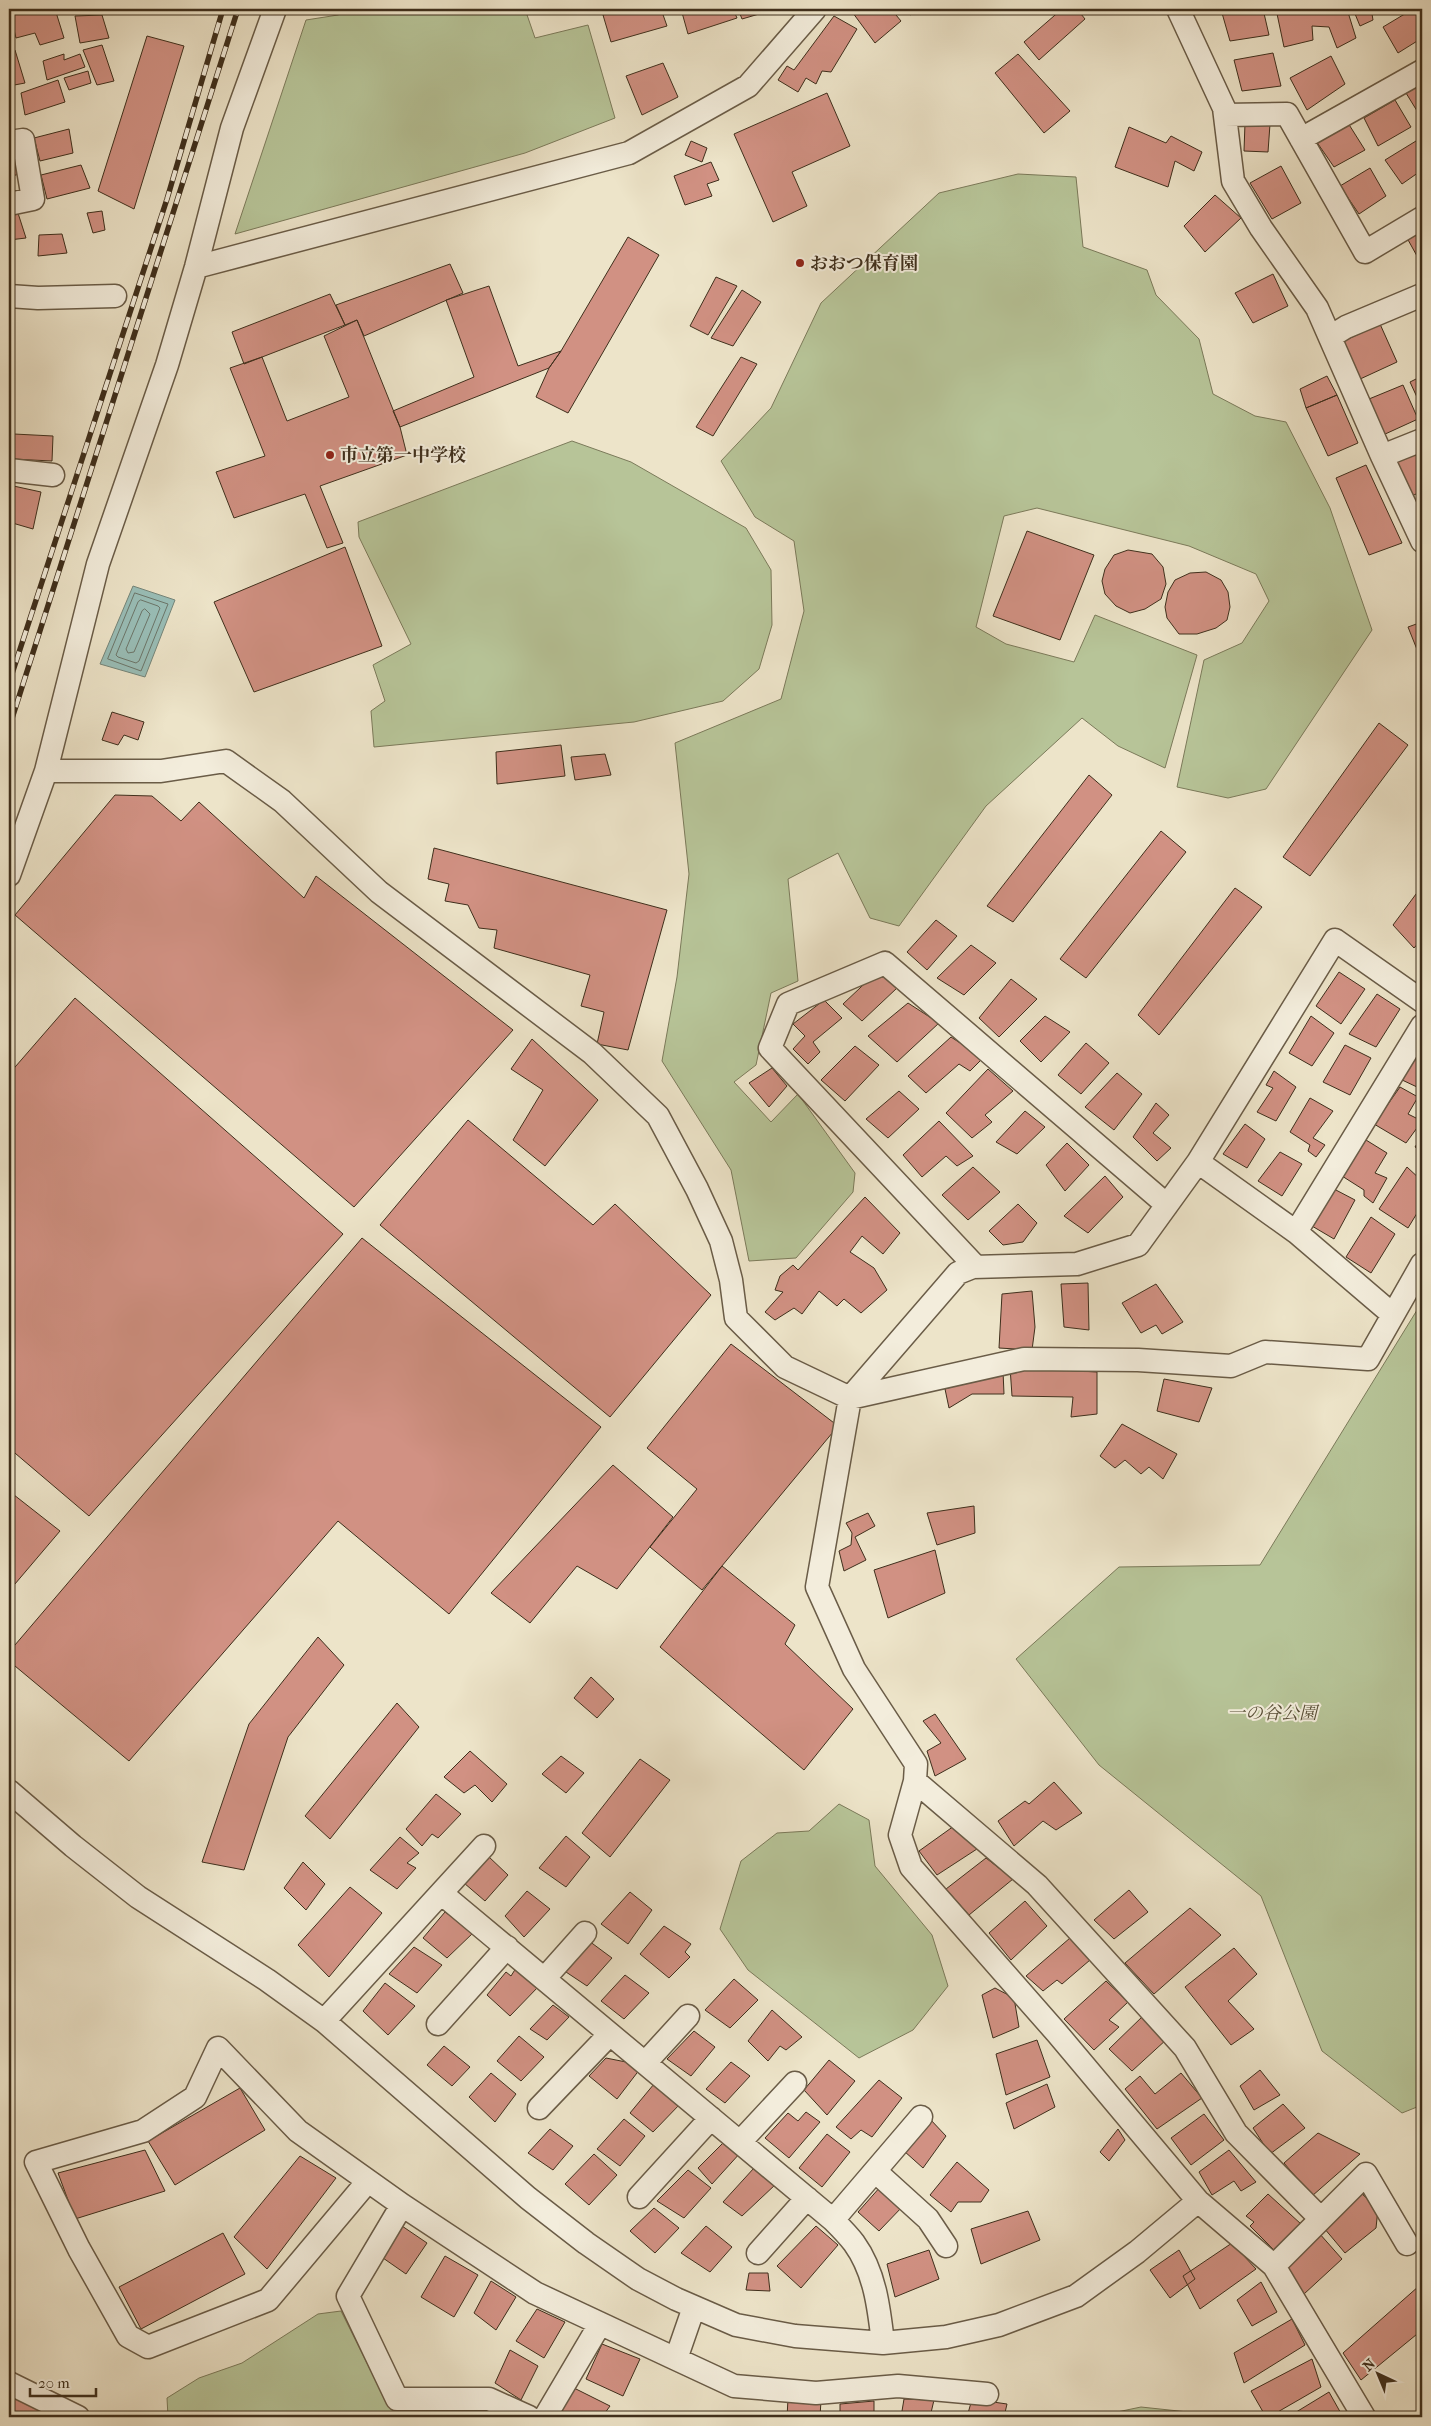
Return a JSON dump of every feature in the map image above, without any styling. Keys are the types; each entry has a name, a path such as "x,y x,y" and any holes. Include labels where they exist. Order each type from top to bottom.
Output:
{"street":[{"path":"9,875 46,771 98,564 167,365 196,267 232,128 275,9"},
{"path":"196,267 629,153 748,86 815,9"},
{"path":"1178,9 1224,108 1233,181 1261,228 1316,308 1422,541"},
{"path":"1301,139 1422,71"},
{"path":"1225,115 1287,114 1365,252 1422,218"},
{"path":"9,142 23,140 33,199 9,204"},
{"path":"1330,337 1346,327 1422,294"},
{"path":"9,296 38,298 115,296"},
{"path":"1382,456 1422,440"},
{"path":"9,470 53,475"},
{"path":"46,771 161,771 226,761 282,802 379,892 592,1054 658,1116 697,1189 721,1241 731,1280 736,1318 785,1367 850,1398 1024,1359 1138,1360 1231,1366 1265,1352 1368,1358 1422,1264"},
{"path":"1364,2417 1274,2266 1198,2201 1056,2032 911,1868 900,1835 915,1782 916,1764 854,1669 817,1587 850,1398 958,1273 976,1267 1077,1264 1138,1245 1198,1162 1336,940 1422,1001"},
{"path":"976,1267 770,1048 788,1004 885,963 1167,1205"},
{"path":"1296,1232 1422,1026"},
{"path":"1198,1162 1296,1232 1392,1314"},
{"path":"915,1782 1036,1884 1185,2048 1236,2133 1321,2219"},
{"path":"9,1791 73,1846 138,1897 260,1975 324,2022 528,2198 586,2243 638,2279 736,2325 787,2335 883,2343 946,2337 999,2325 1076,2296 1136,2252 1198,2201"},
{"path":"324,2022 484,1846"},
{"path":"441,1893 833,2220 854,2243 870,2271 880,2312 883,2343"},
{"path":"544,1979 585,1933"},
{"path":"438,2024 507,1948"},
{"path":"645,2063 688,2016"},
{"path":"540,2108 610,2034"},
{"path":"368,2181 268,2300 148,2347 128,2336 79,2249 36,2162 143,2131 195,2097 218,2048 298,2131 402,2205 535,2293 676,2360 734,2386 816,2393 898,2386 987,2394"},
{"path":"740,2142 795,2083"},
{"path":"833,2220 921,2117"},
{"path":"638,2197 711,2118"},
{"path":"875,2171 928,2219 946,2246"},
{"path":"1274,2266 1366,2174 1407,2244"},
{"path":"758,2253 807,2198"},
{"path":"402,2205 348,2296 397,2399 489,2399 529,2417"},
{"path":"676,2360 694,2306"},
{"path":"544,2417 600,2324"},
{"path":"9,2383 78,2417"}],"green space":[{"path":"349,9 525,9 535,38 588,25 615,118 525,153 235,234 306,20 338,15"},
{"path":"1018,174 1076,177 1083,247 1147,270 1156,295 1199,339 1213,394 1255,416 1286,422 1330,508 1372,630 1266,789 1228,798 1177,787 1204,660 1242,643 1269,601 1256,574 1189,546 1037,508 1004,516 976,627 1006,644 1074,662 1095,615 1197,655 1165,768 1118,746 1082,718 986,806 899,926 870,918 838,853 788,879 798,981 771,993 756,1065 734,1082 771,1122 798,1094 855,1173 853,1192 796,1258 749,1261 731,1170 662,1061 677,977 689,874 675,743 781,699 804,611 794,541 755,517 721,461 771,408 821,303 939,193"},
{"path":"572,441 631,462 746,528 771,570 772,625 759,669 723,701 634,722 374,747 371,711 385,701 373,665 411,644 359,537 358,522"},
{"name":"一の谷公園","path":"1422,1302 1422,2105 1402,2113 1322,2051 1261,1896 1099,1765 1016,1659 1119,1567 1260,1565"},
{"path":"839,1804 869,1820 875,1866 932,1935 948,1986 913,2030 859,2058 748,1970 720,1929 741,1861 777,1833 809,1831"},
{"path":"341,2311 387,2403 397,2417 168,2417 167,2398 199,2378 242,2363 318,2314"},
{"path":"1141,2407 1188,2412 1206,2417 1093,2417"}],"water":[{"path":"133,586 175,600 145,677 100,664"}],"building":[{"path":"9,9 55,9 64,38 40,45 35,33 16,38"},
{"path":"622,9 661,9 667,26 611,42 603,15"},
{"path":"681,9 733,9 737,18 688,34"},
{"path":"738,9 776,9 742,19"},
{"path":"850,9 891,9 901,21 875,43"},
{"path":"905,9 919,9 910,15"},
{"path":"1062,9 1077,9 1085,19 1039,60 1024,42"},
{"path":"1241,9 1263,9 1269,35 1230,41 1222,13"},
{"path":"1276,9 1347,9 1356,38 1337,48 1329,27 1312,26 1313,40 1284,47"},
{"path":"1353,9 1386,9 1372,14 1373,20 1360,26"},
{"path":"1413,9 1422,10 1422,38 1398,53 1383,27"},
{"path":"102,15 109,38 80,43 75,16"},
{"path":"834,16 857,29 831,72 822,71 816,84 806,78 798,92 778,80 787,66 794,70"},
{"path":"147,36 184,46 134,209 98,191"},
{"path":"102,45 114,81 97,85 83,50"},
{"path":"15,50 25,83 9,86 9,52"},
{"path":"1273,53 1281,86 1242,91 1234,60"},
{"path":"64,54 64,60 80,54 85,67 47,80 43,61"},
{"path":"1018,54 1070,111 1044,133 995,73"},
{"path":"1331,56 1345,84 1307,110 1290,78"},
{"path":"663,63 678,97 642,115 626,76"},
{"path":"88,71 91,83 69,90 64,78"},
{"path":"58,80 65,102 25,115 21,93"},
{"path":"1422,83 1422,119 1406,93"},
{"path":"827,93 850,146 792,172 807,206 773,222 734,134"},
{"path":"1395,100 1411,127 1378,146 1364,118"},
{"path":"9,102 14,128 9,128"},
{"path":"1245,123 1270,124 1268,152 1244,151"},
{"path":"1348,123 1365,150 1334,167 1316,141"},
{"path":"1129,127 1166,143 1171,136 1202,152 1194,171 1175,161 1168,187 1115,167"},
{"path":"69,129 73,153 40,161 34,138"},
{"path":"691,141 707,148 702,162 685,155"},
{"path":"1416,141 1422,152 1422,170 1402,184 1385,160"},
{"path":"14,152 19,174 9,177 9,154"},
{"path":"711,162 719,180 707,184 712,196 685,205 674,176"},
{"path":"81,165 90,188 47,199 41,175"},
{"path":"1281,166 1301,203 1272,219 1250,183"},
{"path":"1370,168 1386,196 1359,214 1340,186"},
{"path":"1215,195 1241,218 1205,252 1184,226"},
{"path":"17,210 26,238 9,240 9,211"},
{"path":"102,211 105,230 93,233 87,213"},
{"path":"1422,229 1422,265 1407,238"},
{"path":"62,234 67,253 38,256 39,235"},
{"path":"628,237 659,255 568,413 536,397 549,368"},
{"path":"450,264 463,293 364,336 357,320 345,325 336,305"},
{"path":"1273,274 1288,306 1253,323 1235,293"},
{"path":"716,277 737,286 708,335 690,326"},
{"path":"489,286 518,366 561,351 549,368 400,427 393,411 474,377 446,300"},
{"path":"742,290 761,302 733,346 711,338"},
{"path":"330,294 345,325 244,364 232,332"},
{"path":"357,320 400,427 407,455 320,486 343,543 327,548 305,494 234,518 216,472 265,456 230,368 262,357 287,421 349,397 324,336"},
{"path":"1380,324 1397,362 1358,380 1342,342"},
{"path":"741,357 757,364 713,436 696,427"},
{"path":"1327,376 1337,395 1306,408 1300,389"},
{"path":"1422,376 1422,408 1410,382"},
{"path":"1403,385 1418,419 1383,435 1369,399"},
{"path":"1337,395 1358,443 1328,456 1306,408"},
{"path":"14,434 53,436 52,461 12,459"},
{"path":"1422,450 1422,491 1412,496 1394,463"},
{"path":"1366,465 1402,543 1369,555 1336,478"},
{"path":"9,485 41,492 33,529 9,522"},
{"path":"1027,531 1094,555 1060,640 993,616"},
{"path":"345,547 382,646 254,692 214,602"},
{"path":"1128,550 1152,554 1163,567 1166,584 1161,599 1145,609 1130,613 1116,606 1105,594 1102,581 1105,569 1114,555"},
{"path":"1206,572 1221,580 1228,592 1230,607 1227,620 1216,628 1197,634 1179,634 1167,618 1165,607 1168,592 1175,580 1190,573"},
{"path":"1422,622 1422,662 1408,627"},
{"path":"112,712 144,722 138,740 124,735 118,745 102,740"},
{"path":"1379,723 1408,745 1310,876 1283,857"},
{"path":"561,745 565,776 497,784 496,752"},
{"path":"605,754 611,775 575,780 571,757"},
{"path":"1089,775 1112,795 1013,922 987,906"},
{"path":"115,795 152,796 181,821 199,802 304,898 316,876 513,1030 354,1207 15,915"},
{"path":"1161,831 1186,852 1086,978 1060,959"},
{"path":"434,848 667,910 628,1050 597,1044 604,1012 581,1006 590,975 494,948 497,930 479,928 468,905 445,901 449,884 428,879"},
{"path":"1422,886 1422,939 1414,948 1393,925"},
{"path":"1235,888 1262,907 1159,1035 1138,1015"},
{"path":"936,920 957,936 927,970 907,952"},
{"path":"971,945 996,963 964,995 937,978"},
{"path":"878,971 897,988 862,1021 843,1004"},
{"path":"1339,972 1365,989 1341,1024 1316,1006"},
{"path":"1011,979 1037,999 999,1037 979,1018"},
{"path":"1377,994 1400,1009 1376,1047 1349,1034"},
{"path":"75,998 343,1234 89,1516 9,1448 9,1074"},
{"path":"824,1000 842,1018 813,1042 820,1052 808,1064 793,1049 805,1036 793,1024"},
{"path":"908,1003 939,1023 897,1062 868,1036"},
{"path":"1045,1016 1070,1032 1041,1062 1020,1041"},
{"path":"1311,1016 1334,1033 1312,1066 1289,1053"},
{"path":"951,1037 983,1058 970,1071 959,1064 926,1093 908,1076"},
{"path":"532,1039 598,1100 545,1166 513,1140 543,1090 511,1069"},
{"path":"1086,1043 1109,1063 1081,1094 1058,1075"},
{"path":"1345,1045 1371,1058 1350,1095 1323,1082"},
{"path":"1422,1045 1422,1076 1417,1087 1400,1079"},
{"path":"855,1046 879,1065 845,1101 821,1080"},
{"path":"772,1068 787,1086 769,1107 749,1083"},
{"path":"988,1069 1013,1091 985,1115 992,1122 972,1138 946,1113"},
{"path":"1274,1071 1296,1087 1276,1121 1257,1112 1273,1088 1266,1085"},
{"path":"1117,1073 1142,1094 1114,1130 1085,1107"},
{"path":"1400,1087 1418,1097 1408,1114 1422,1121 1406,1143 1374,1124"},
{"path":"899,1091 919,1109 888,1138 866,1119"},
{"path":"1310,1098 1333,1111 1313,1138 1325,1145 1316,1157 1308,1151 1310,1145 1290,1132"},
{"path":"1156,1103 1169,1115 1153,1133 1171,1148 1157,1161 1133,1137"},
{"path":"1025,1111 1045,1127 1017,1154 996,1142"},
{"path":"468,1120 593,1225 615,1204 711,1295 610,1417 380,1225"},
{"path":"939,1121 973,1156 957,1166 946,1156 922,1177 903,1155"},
{"path":"1245,1124 1265,1139 1247,1168 1223,1154"},
{"path":"1422,1136 1422,1151 1415,1147"},
{"path":"1366,1140 1387,1153 1375,1173 1387,1178 1373,1203 1364,1196 1364,1190 1342,1176"},
{"path":"1067,1143 1089,1165 1065,1191 1046,1165"},
{"path":"1280,1152 1302,1164 1282,1196 1258,1181"},
{"path":"973,1167 1000,1192 968,1220 942,1195"},
{"path":"1407,1167 1422,1181 1422,1205 1408,1228 1379,1209"},
{"path":"1105,1176 1123,1197 1088,1233 1064,1216"},
{"path":"1334,1189 1355,1200 1334,1239 1312,1226"},
{"path":"865,1197 900,1233 883,1254 862,1236 850,1252 874,1268 887,1290 861,1313 844,1299 837,1306 819,1291 802,1314 794,1308 775,1320 765,1312 783,1292 775,1290 780,1276 793,1265 798,1270"},
{"path":"1018,1204 1037,1223 1023,1242 1003,1245 989,1231"},
{"path":"1371,1217 1395,1234 1371,1273 1346,1257"},
{"path":"362,1238 601,1427 449,1614 338,1521 129,1761 9,1661 9,1652"},
{"path":"1088,1283 1089,1330 1064,1327 1061,1284"},
{"path":"1156,1284 1183,1322 1162,1334 1156,1325 1141,1333 1122,1303"},
{"path":"1032,1291 1035,1327 1032,1350 999,1348 1002,1294"},
{"path":"731,1344 838,1426 702,1590 650,1547 697,1489 647,1448"},
{"path":"1010,1367 1097,1372 1097,1414 1071,1417 1073,1397 1012,1396"},
{"path":"1003,1371 1004,1394 972,1394 949,1408 945,1389"},
{"path":"1164,1379 1212,1388 1199,1422 1157,1411"},
{"path":"1122,1424 1177,1454 1163,1479 1149,1467 1141,1474 1125,1460 1115,1468 1100,1456"},
{"path":"613,1465 673,1517 617,1589 577,1566 530,1623 491,1593"},
{"path":"9,1491 60,1531 9,1591"},
{"path":"974,1506 975,1533 937,1545 927,1513"},
{"path":"868,1513 875,1526 855,1537 866,1560 844,1571 839,1551 851,1545 852,1533 846,1523"},
{"path":"935,1550 945,1593 888,1618 874,1570"},
{"path":"722,1566 795,1625 785,1644 853,1709 804,1770 660,1647"},
{"path":"318,1637 344,1665 288,1737 244,1870 202,1862 249,1724"},
{"path":"591,1677 614,1699 597,1718 574,1698"},
{"path":"397,1703 419,1727 330,1839 305,1816"},
{"path":"935,1714 966,1759 935,1776 927,1751 941,1743 923,1721"},
{"path":"470,1751 507,1784 492,1802 475,1785 464,1793 444,1777"},
{"path":"561,1756 584,1773 566,1793 542,1774"},
{"path":"640,1759 670,1780 610,1857 582,1833"},
{"path":"1054,1782 1082,1813 1056,1830 1043,1821 1014,1846 998,1821 1025,1801 1029,1804"},
{"path":"436,1794 461,1814 438,1838 432,1834 422,1846 406,1829"},
{"path":"954,1826 980,1847 937,1875 919,1851"},
{"path":"566,1836 590,1857 566,1887 539,1868"},
{"path":"400,1837 419,1853 407,1863 416,1868 397,1889 370,1870"},
{"path":"488,1856 508,1875 485,1901 464,1883"},
{"path":"986,1858 1013,1879 969,1915 946,1889"},
{"path":"303,1862 325,1884 306,1910 284,1888"},
{"path":"350,1887 382,1913 329,1977 298,1945"},
{"path":"1129,1890 1148,1912 1114,1939 1094,1920"},
{"path":"527,1891 550,1909 524,1937 505,1916"},
{"path":"630,1892 652,1910 628,1944 601,1924"},
{"path":"1025,1901 1047,1926 1011,1960 989,1933"},
{"path":"1190,1908 1221,1935 1154,1994 1125,1963"},
{"path":"445,1912 474,1932 447,1958 423,1938"},
{"path":"664,1926 691,1944 685,1952 690,1957 669,1978 640,1954"},
{"path":"1070,1938 1090,1960 1062,1984 1057,1980 1043,1991 1026,1976"},
{"path":"589,1941 612,1958 587,1986 563,1970"},
{"path":"414,1947 442,1965 417,1993 389,1974"},
{"path":"1234,1948 1257,1974 1228,2001 1254,2029 1231,2045 1185,1987"},
{"path":"516,1968 539,1986 510,2016 487,1995 506,1972 511,1976"},
{"path":"625,1975 649,1993 624,2019 601,2001"},
{"path":"734,1979 758,2000 730,2028 705,2010"},
{"path":"1106,1981 1128,2002 1109,2020 1119,2027 1094,2050 1064,2019"},
{"path":"385,1983 415,2006 388,2035 363,2011"},
{"path":"995,1988 1014,1998 1019,2027 993,2038 982,1995"},
{"path":"553,2005 569,2017 547,2040 530,2029"},
{"path":"772,2010 802,2037 786,2050 780,2046 768,2061 748,2041"},
{"path":"1144,2015 1167,2039 1132,2071 1109,2049"},
{"path":"694,2031 715,2047 691,2076 667,2059"},
{"path":"519,2036 544,2057 521,2081 497,2061"},
{"path":"1037,2040 1050,2077 1006,2095 996,2054"},
{"path":"444,2046 470,2067 452,2086 427,2065"},
{"path":"606,2058 631,2063 640,2069 617,2099 589,2076"},
{"path":"829,2060 855,2081 827,2115 804,2090"},
{"path":"731,2062 750,2076 725,2103 706,2089"},
{"path":"1260,2070 1280,2095 1254,2110 1240,2086"},
{"path":"491,2073 516,2094 495,2122 469,2097"},
{"path":"1181,2073 1202,2098 1157,2129 1125,2089 1140,2076 1155,2094"},
{"path":"879,2080 902,2098 872,2137 861,2130 851,2139 836,2127"},
{"path":"654,2084 681,2103 653,2132 630,2113"},
{"path":"1047,2084 1055,2107 1014,2129 1006,2103"},
{"path":"240,2088 265,2130 175,2185 148,2141"},
{"path":"1283,2104 1305,2128 1270,2154 1253,2128"},
{"path":"806,2112 820,2122 789,2158 765,2138 788,2113 798,2121"},
{"path":"1204,2114 1224,2140 1191,2165 1171,2138"},
{"path":"929,2118 946,2136 923,2168 904,2151"},
{"path":"624,2119 645,2136 620,2166 597,2149"},
{"path":"550,2129 573,2146 553,2170 528,2153"},
{"path":"1118,2129 1125,2140 1109,2161 1100,2152"},
{"path":"1318,2133 1360,2154 1312,2196 1284,2163"},
{"path":"827,2134 850,2152 822,2187 799,2168"},
{"path":"726,2140 741,2152 712,2184 698,2168"},
{"path":"145,2150 165,2191 75,2219 58,2173"},
{"path":"1229,2150 1256,2182 1241,2191 1234,2181 1212,2195 1199,2172"},
{"path":"594,2154 617,2175 589,2205 565,2184"},
{"path":"300,2156 336,2178 267,2269 234,2237"},
{"path":"957,2162 989,2190 981,2202 958,2202 951,2212 930,2195"},
{"path":"754,2168 776,2184 742,2216 723,2202"},
{"path":"688,2170 711,2188 684,2218 657,2201"},
{"path":"881,2186 904,2205 879,2231 858,2212"},
{"path":"1359,2191 1378,2209 1376,2228 1345,2253 1324,2228"},
{"path":"1268,2194 1301,2224 1275,2251 1250,2226 1254,2222 1246,2216"},
{"path":"654,2208 679,2228 655,2253 630,2231"},
{"path":"1028,2211 1040,2240 981,2264 971,2229"},
{"path":"402,2226 427,2243 406,2274 383,2258"},
{"path":"706,2226 732,2247 710,2272 681,2253"},
{"path":"816,2226 838,2245 801,2288 777,2266"},
{"path":"223,2233 245,2274 141,2329 119,2287"},
{"path":"1319,2233 1342,2259 1304,2294 1284,2268"},
{"path":"1232,2243 1256,2269 1200,2309 1183,2276"},
{"path":"929,2250 939,2279 895,2297 887,2264"},
{"path":"1179,2250 1195,2279 1170,2298 1150,2270"},
{"path":"445,2256 478,2275 454,2317 421,2297"},
{"path":"749,2273 768,2273 770,2291 746,2290"},
{"path":"491,2281 516,2297 496,2330 474,2313"},
{"path":"1261,2282 1277,2312 1252,2326 1237,2300"},
{"path":"1419,2286 1422,2291 1422,2330 1361,2380 1343,2353"},
{"path":"537,2309 565,2322 544,2358 516,2341"},
{"path":"1292,2319 1305,2345 1244,2383 1234,2353"},
{"path":"602,2344 640,2359 623,2396 586,2379"},
{"path":"510,2350 538,2366 521,2400 495,2383"},
{"path":"1312,2359 1321,2387 1266,2417 1251,2391"},
{"path":"570,2386 610,2406 602,2417 568,2417 556,2410"},
{"path":"1329,2392 1343,2417 1288,2417"},
{"path":"15,2395 53,2414 50,2417 21,2417 9,2409"},
{"path":"788,2399 821,2400 820,2417 787,2417"},
{"path":"904,2399 934,2400 930,2417 901,2417"},
{"path":"972,2399 1007,2404 1004,2417 967,2417"},
{"path":"874,2401 874,2417 840,2417 840,2404"}],"railway":[{"path":"9,683 167,199 223,9"},
{"path":"9,728 238,9"}],"place":[{"name":"おおつ保育園","path":"800,263"},
{"name":"市立第一中学校","path":"330,455"}]}
